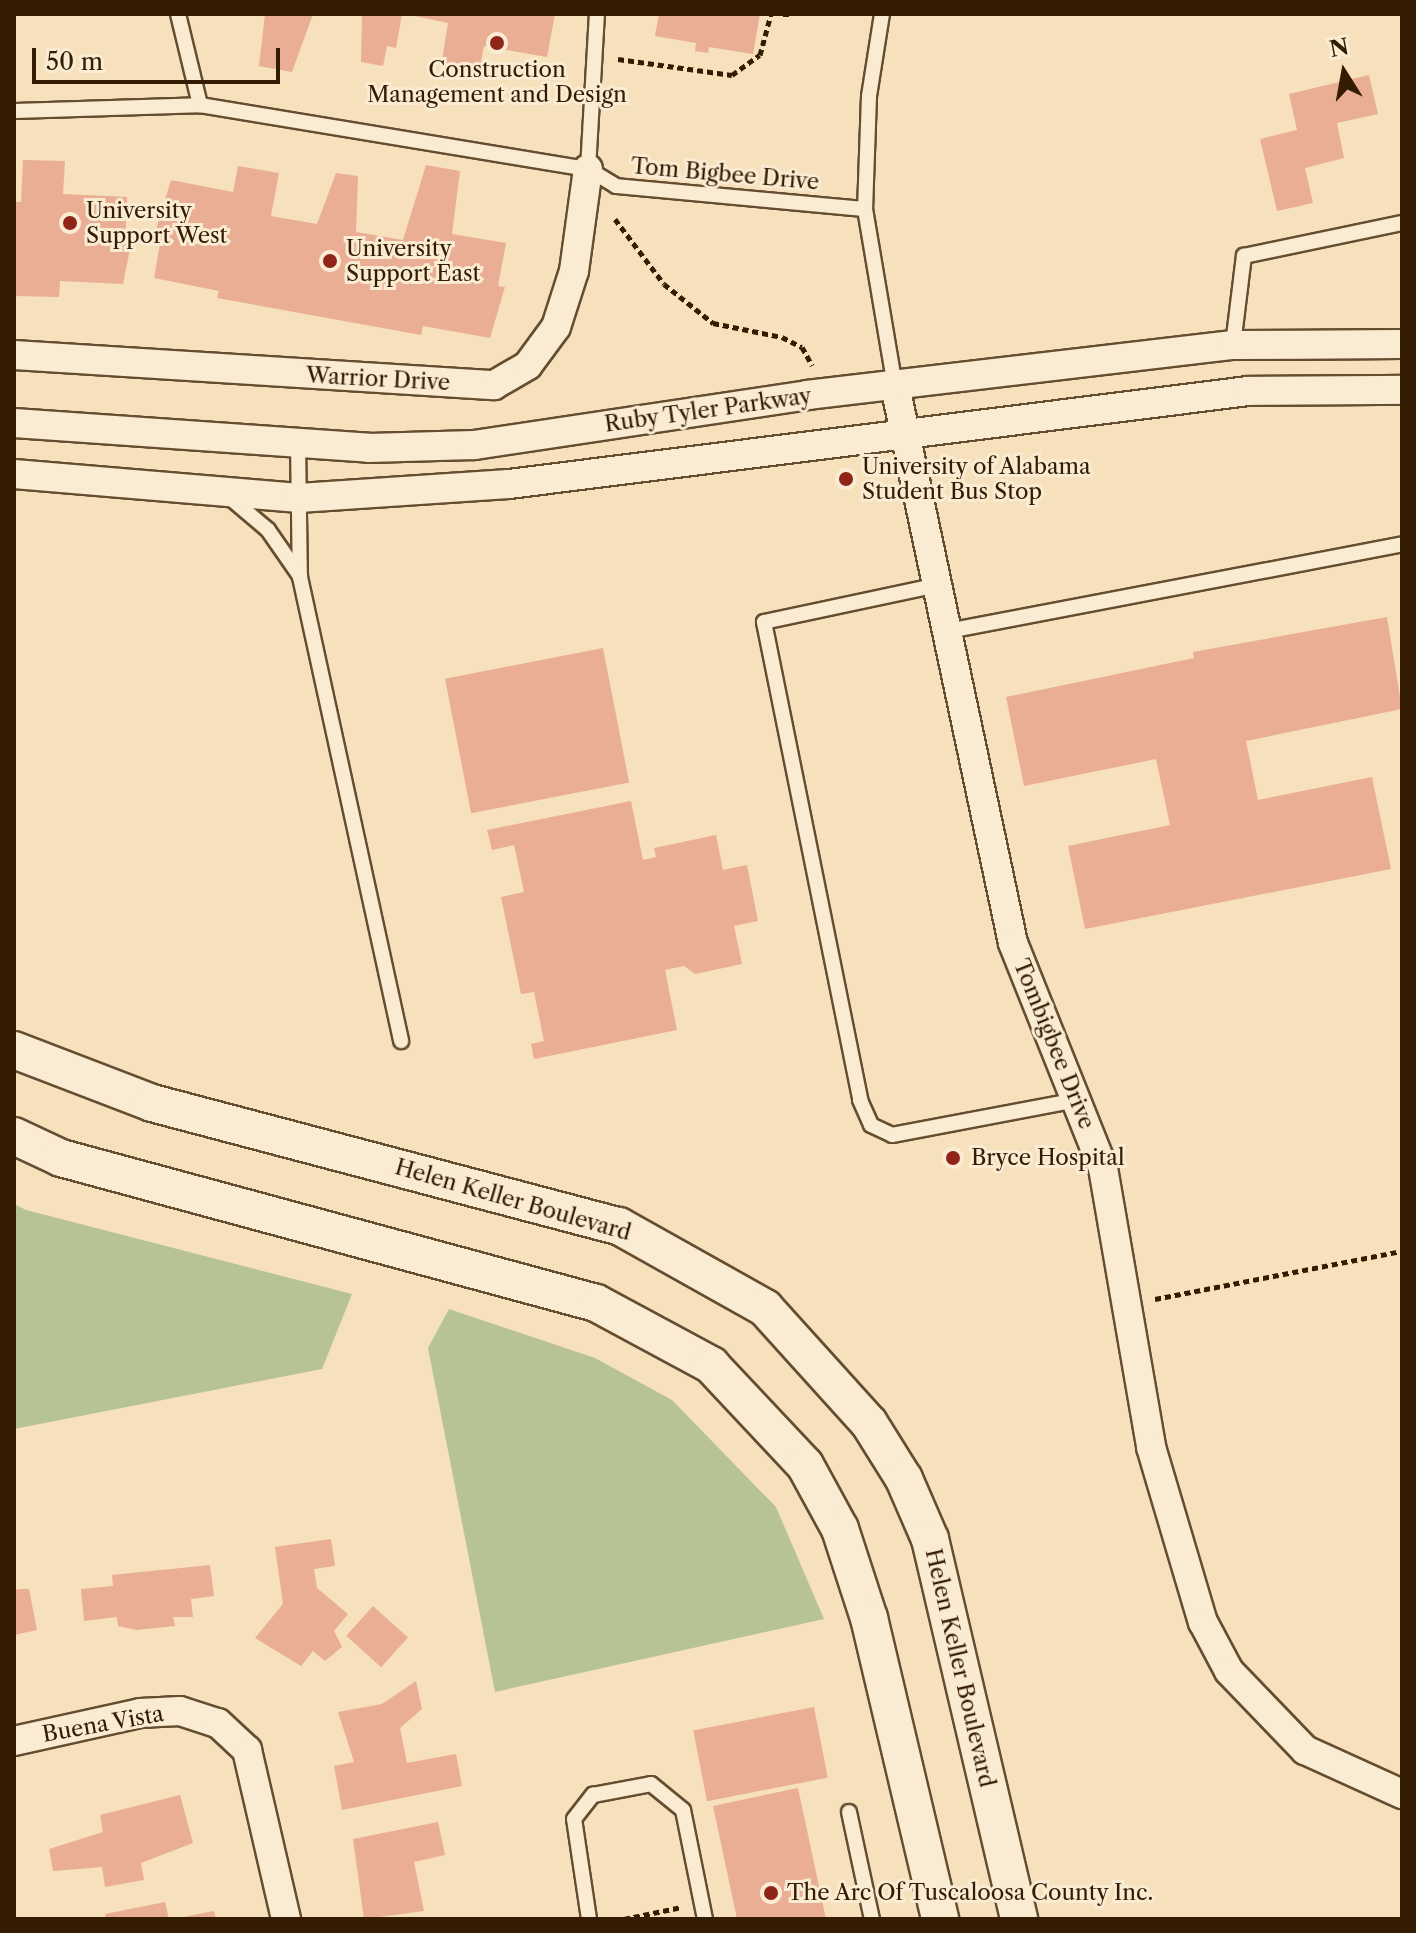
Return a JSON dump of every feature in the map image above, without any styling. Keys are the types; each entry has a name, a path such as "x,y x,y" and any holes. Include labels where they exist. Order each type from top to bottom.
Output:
{"street":[{"name":"Warrior Drive","path":"14,355 494,385 528,365 556,327 574,271 588,169"},
{"name":"Ruby Tyler Parkway","path":"14,423 298,442 474,445 895,386 1233,345 1402,344"},
{"name":"Tombigbee Drive","path":"895,386 1013,943 1079,1100 1103,1168 1127,1305 1177,1548 1229,1671 1305,1750 1402,1794"},
{"path":"14,474 226,495 299,498 509,484 1248,391 1402,390"},
{"name":"Helen Keller Boulevard","path":"14,1050 152,1103 619,1226 765,1308 869,1423 904,1479 930,1539 1019,1919"},
{"path":"14,1136 61,1158 596,1303 711,1365 805,1465 840,1529 869,1618 940,1919"},
{"name":"Buena Vista","path":"14,1741 180,1711 218,1723 233,1736 251,1763 286,1919"}],"lane":[{"path":"178,14 200,105"},
{"path":"588,169 597,14"},
{"path":"882,14 869,96 865,209 895,386"},
{"name":"Tom Bigbee Drive","path":"14,111 200,105 588,169 616,186 865,209"},
{"path":"1233,345 1244,256 1402,223"},
{"path":"298,442 300,577 401,1041"},
{"path":"226,495 268,530 300,577"},
{"path":"948,631 1402,544"},
{"path":"938,585 764,622 860,1100 871,1125 892,1135 1079,1100"},
{"path":"589,1919 574,1819 593,1795 615,1786 651,1784 669,1792 683,1810 705,1919"},
{"path":"849,1812 872,1919"}],"path":[{"path":"617,59 732,75 760,55 771,14"},
{"path":"783,14 789,14"},
{"path":"615,219 664,284 713,323 782,337 802,347 812,365"},
{"path":"1127,1305 1402,1251"},
{"path":"624,1919 702,1903"}],"green space":[{"path":"14,1204 26,1210 352,1294 322,1369 14,1429"},
{"path":"449,1309 595,1358 672,1400 776,1507 824,1619 495,1692 428,1348"}],"building":[{"name":"Construction Management and Design","path":"265,14 313,14 292,72 259,66"},
{"path":"362,14 402,14 396,48 387,46 383,66 361,62"},
{"name":"Construction Management and Design","path":"405,14 555,14 547,57 484,46 479,72 441,66 448,23"},
{"path":"659,14 760,14 753,54 709,47 708,53 695,51 696,43 655,36"},
{"path":"1369,75 1378,114 1337,123 1344,158 1305,168 1313,203 1277,211 1260,139 1297,130 1289,94"},
{"name":"University Support West","path":"23,160 65,161 63,194 127,197 125,243 131,244 123,284 60,281 59,297 14,296 14,202 21,202"},
{"name":"University Support East","path":"426,165 460,171 452,234 506,243 498,286 505,287 490,338 423,326 421,335 217,298 219,291 154,278 161,238 154,236 171,180 233,192 238,166 279,173 271,216 317,224 336,173 358,176 356,232 403,240"},
{"path":"1387,617 1402,709 1246,741 1258,800 1372,777 1391,869 1085,929 1068,846 1170,825 1156,759 1024,786 1006,697 1194,658 1193,652"},
{"path":"603,648 629,782 471,813 445,679"},
{"path":"631,801 643,860 656,857 654,848 716,835 723,870 747,865 758,921 734,926 742,964 695,974 684,966 665,970 677,1030 534,1059 531,1044 544,1041 534,992 521,994 501,897 524,892 514,845 492,850 487,830"},
{"path":"331,1539 335,1566 314,1569 317,1588 348,1614 334,1631 342,1647 325,1661 313,1651 301,1666 255,1638 283,1604 275,1547"},
{"path":"210,1565 214,1596 191,1599 193,1617 173,1617 175,1626 137,1630 118,1626 117,1617 84,1621 81,1589 113,1586 112,1575"},
{"path":"29,1589 37,1630 14,1635 14,1590"},
{"path":"373,1606 408,1637 381,1667 346,1636"},
{"path":"416,1681 422,1709 400,1728 407,1763 456,1754 462,1786 342,1810 334,1766 354,1762 338,1712 382,1704"},
{"path":"814,1707 828,1778 707,1801 693,1730"},
{"path":"798,1788 826,1919 737,1919 713,1806"},
{"path":"180,1795 193,1843 141,1863 144,1880 105,1887 102,1867 53,1871 49,1849 103,1832 100,1815"},
{"path":"438,1822 445,1855 414,1862 424,1911 364,1919 353,1839"},
{"path":"165,1902 169,1919 106,1919 105,1914"},
{"path":"214,1911 216,1919 178,1919 178,1918"}],"place":[{"name":"Construction Management and Design","path":"497,43"},
{"name":"University Support West","path":"70,223"},
{"name":"University Support East","path":"330,261"},
{"name":"University of Alabama Student Bus Stop","path":"846,479"},
{"name":"Bryce Hospital","path":"953,1158"},
{"name":"The Arc Of Tuscaloosa County Inc.","path":"771,1893"}]}
